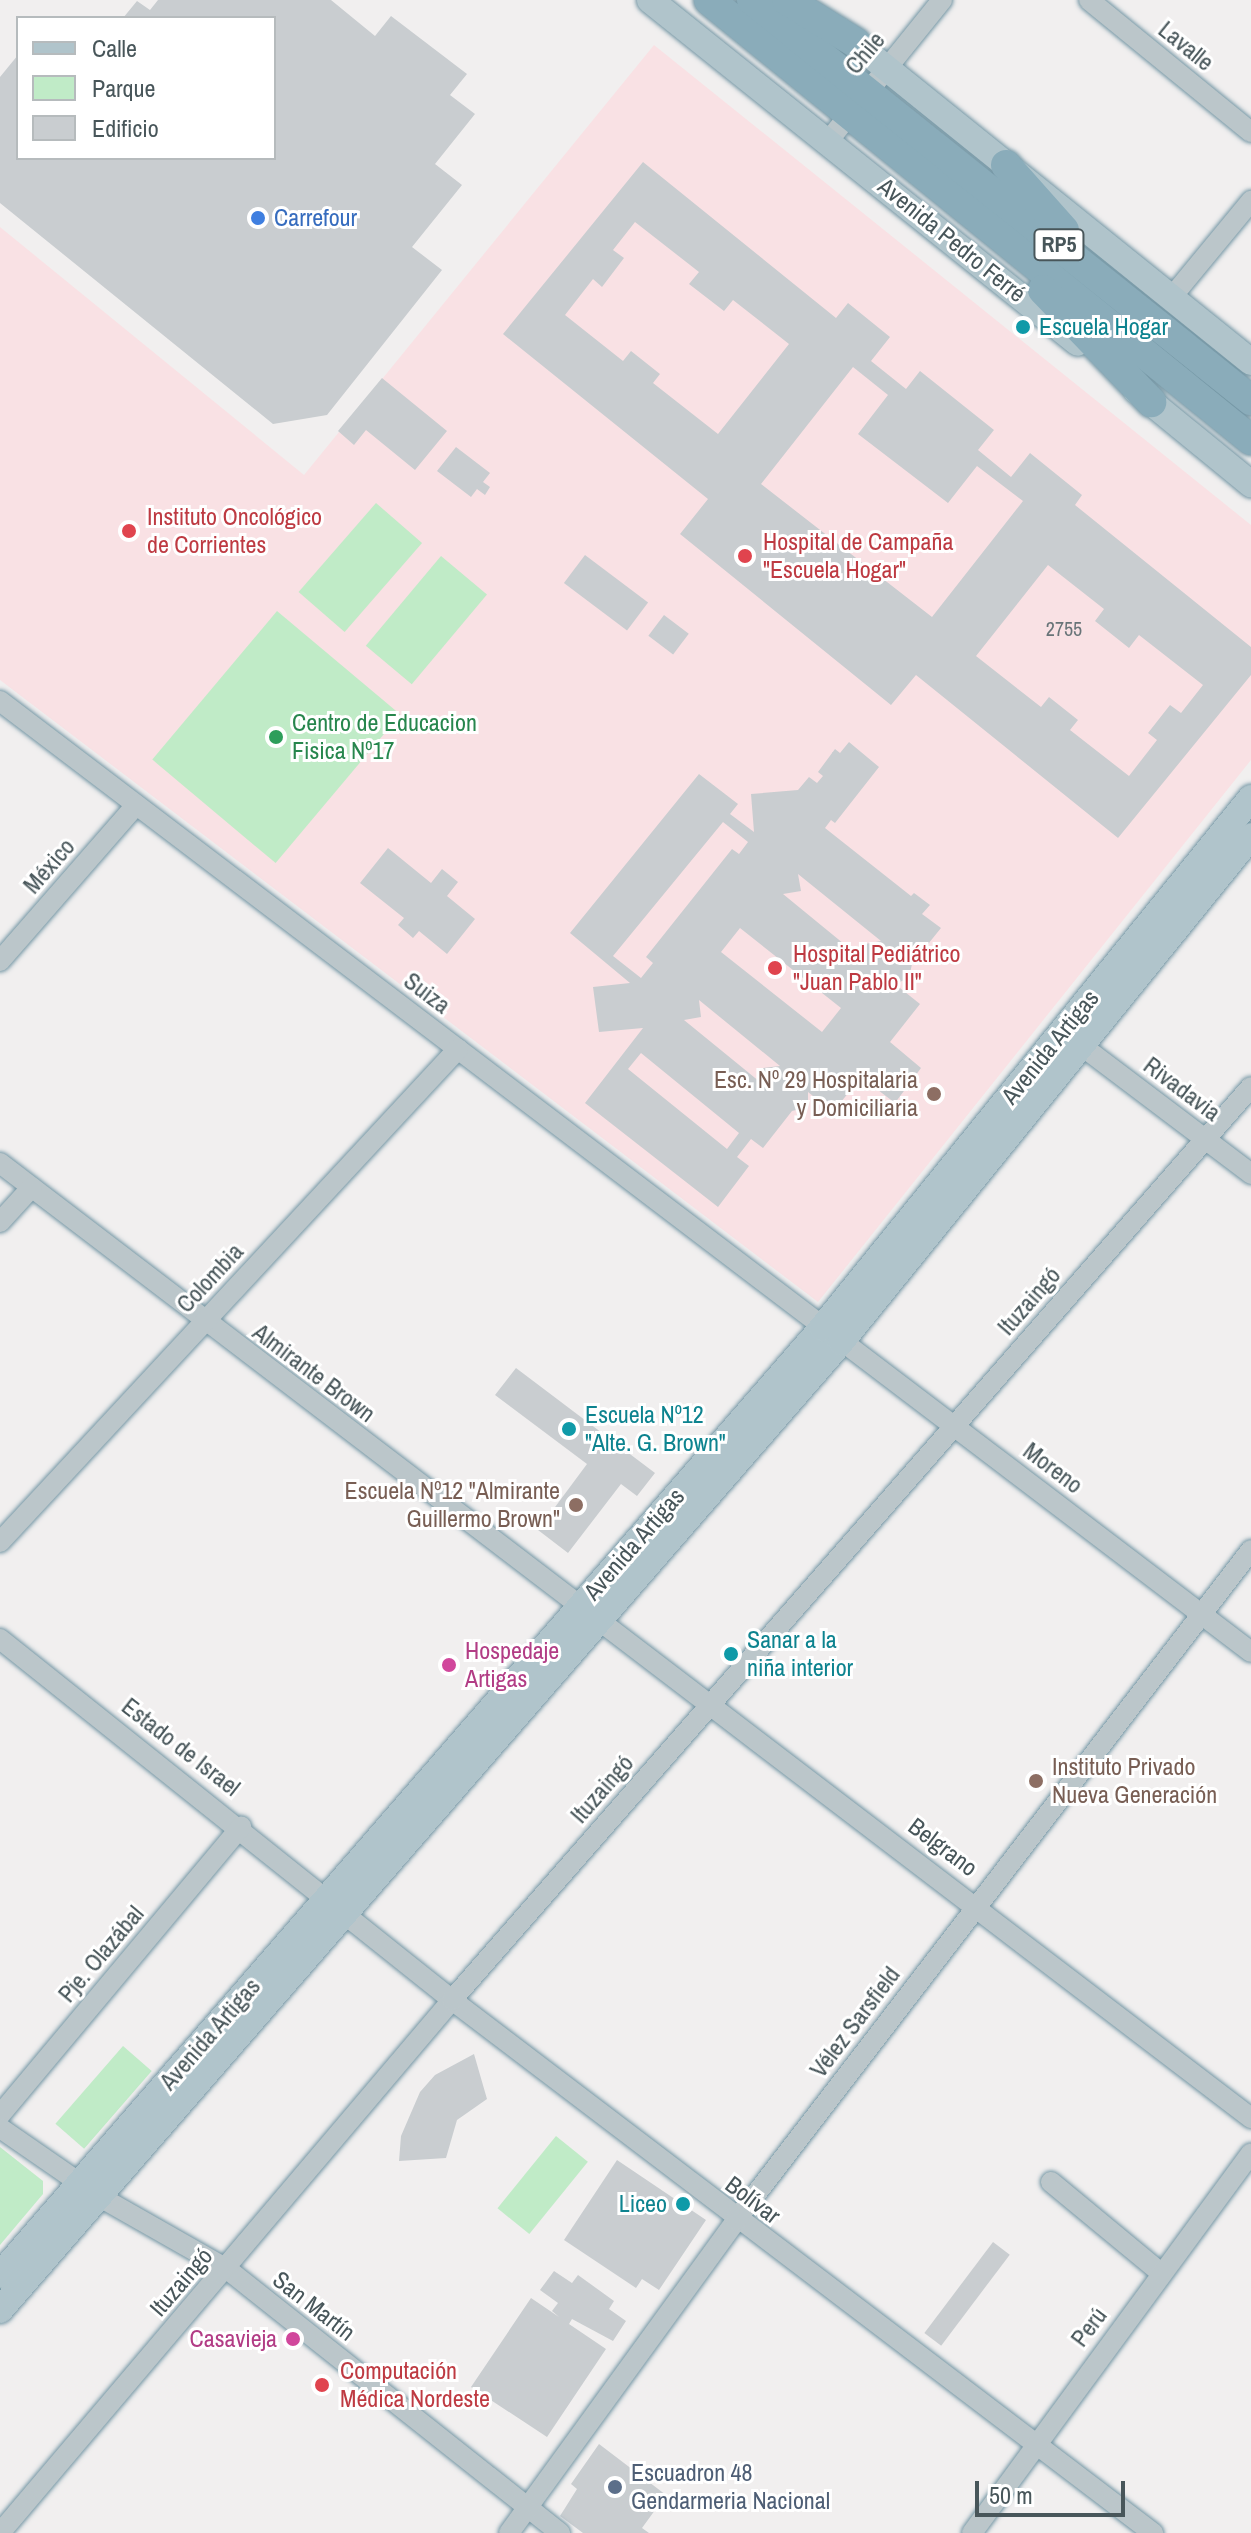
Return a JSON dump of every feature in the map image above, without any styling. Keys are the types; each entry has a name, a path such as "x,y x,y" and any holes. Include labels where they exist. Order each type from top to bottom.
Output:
{"highway":[{"name":"Avenida Pedro Ferré","path":"709,0 868,91 937,183 1251,440"},
{"name":"Avenida Pedro Ferré","path":"752,0 1251,400"},
{"path":"787,0 856,43"},
{"path":"1006,165 1067,234 1191,349"},
{"path":"937,183 1151,402"}],"main road":[{"name":"Avenida Pedro Ferré","path":"650,0 829,140 1251,484"},
{"name":"Avenida Pedro Ferré","path":"802,0 856,43 868,91 1006,165 1251,362"},
{"name":"Avenida Artigas","path":"831,1335 1251,798"},
{"name":"Avenida Artigas","path":"0,2275 89,2190 231,2039 339,1904 1082,1046 1251,836"},
{"name":"Avenida Artigas","path":"0,2310 89,2190"}],"street":[{"name":"Chile","path":"829,140 942,0"},
{"name":"Lavalle","path":"1089,0 1251,132"},
{"path":"1171,298 1251,201"},
{"name":"Suiza","path":"0,701 831,1335"},
{"name":"México","path":"3,951 136,805"},
{"name":"Rivadavia","path":"1082,1046 1251,1174"},
{"name":"Colombia","path":"0,1542 458,1049"},
{"name":"Ituzaingó","path":"0,2533 452,2000 1251,1087"},
{"name":"Almirante Brown","path":"0,1163 589,1614"},
{"path":"0,1222 32,1187"},
{"name":"Moreno","path":"831,1335 955,1425 1251,1652"},
{"name":"Vélez Sarsfield","path":"509,2533 736,2220 1251,1550"},
{"name":"Belgrano","path":"589,1614 713,1703 1251,2118"},
{"name":"Estado de Israel","path":"0,1639 339,1904"},
{"name":"Pje. Olazábal","path":"0,2115 241,1827"},
{"name":"Bolívar","path":"339,1904 452,2000 736,2220 1153,2533"},
{"name":"San Martín","path":"0,2128 89,2190 227,2269 560,2533"},
{"name":"Perú","path":"972,2533 1034,2444 1251,2153"},
{"path":"1051,2182 1161,2273"}],"shaded area":[{"path":"654,45 1251,525 1251,760 818,1302 0,680 0,227 304,475"}],"green space":[{"path":"376,503 422,543 345,632 299,592"},
{"path":"441,556 487,595 412,684 366,646"},
{"name":"Centro de Educacion Fisica Nº17","path":"277,611 400,714 276,863 152,760"},
{"path":"123,2046 152,2071 84,2149 55,2124"},
{"path":"556,2136 588,2162 529,2234 497,2208"},
{"path":"0,2147 43,2181 43,2194 0,2245"}],"building":[{"name":"Carrefour","path":"158,0 331,0 375,36 391,16 467,74 450,95 475,114 435,164 462,185 412,247 442,270 327,415 273,424 0,203 0,77 16,57 16,160 276,160 276,16 125,16 137,1 150,10"},
{"path":"643,162 836,318 848,303 890,337 871,361 906,389 920,371 994,430 978,450 1011,477 1030,453 1082,495 1075,505 1251,647 1251,675 1118,838 916,675 891,705 680,534 708,499 503,334","holes":["635,222 699,272 689,284 724,311 733,300 789,344 718,434 653,383 660,374 631,351 623,361 565,315 593,279 602,287 624,258 613,250","853,367 888,395 858,434 948,503 977,466 1023,501 932,617 761,484","1048,565 1104,609 1095,621 1129,648 1139,635 1203,685 1181,713 1170,705 1148,733 1157,740 1129,776 1070,730 1078,720 1049,697 1041,707 976,656"]},
{"path":"382,378 447,431 415,470 366,430 354,445 338,431"},
{"path":"456,447 490,473 483,482 490,487 485,495 477,489 471,497 437,471"},
{"path":"585,555 648,603 627,630 564,583"},
{"path":"664,615 689,634 673,654 648,636"},
{"name":"Hospital Pediátrico \"Juan Pablo II\"","path":"849,742 879,767 835,823 831,820 825,828 911,896 914,893 930,905 922,914 941,928 912,964 909,978 895,984 920,1004 890,1042 921,1068 895,1103 861,1077 833,1112 808,1092 808,1107 792,1111 763,1148 751,1139 737,1157 749,1166 718,1207 585,1103 643,1028 599,1032 593,987 630,983 570,933 699,774 738,804 730,814 754,832 751,794 798,790 809,777 817,783 823,776 818,772 835,749 840,753","holes":["723,822 748,842 739,854 732,849 646,957 653,963 641,978 613,956","798,874 881,941 865,944 866,962 783,894 801,891","740,928 841,1008 822,1032 721,952","699,1000 780,1066 763,1068 765,1086 684,1020 701,1017","641,1053 739,1133 727,1149 628,1069"]},
{"path":"388,848 431,883 442,869 458,882 447,896 475,919 447,954 419,931 413,938 398,925 404,918 360,883"},
{"name":"Escuela Nº12 \"Alte. G. Brown\"","path":"516,1368 655,1473 637,1496 621,1484 568,1553 538,1530 587,1464 495,1395"},
{"path":"474,2054 487,2099 457,2120 446,2158 399,2161 401,2136 420,2092 435,2075"},
{"path":"617,2160 706,2220 659,2290 642,2279 636,2288 564,2240"},
{"path":"993,2242 1010,2255 941,2346 924,2333"},
{"path":"554,2271 572,2283 578,2275 614,2301 609,2309 626,2321 613,2341 572,2319 569,2324 606,2349 547,2437 471,2387 531,2298 559,2317 552,2311 558,2303 540,2290"},
{"name":"Escuadron 48 Gendarmeria Nacional","path":"599,2444 666,2495 642,2528 649,2533 583,2533 560,2516 577,2489 571,2484"}],"place":[{"name":"Carrefour","path":"258,218"},
{"name":"Escuela Hogar","path":"1023,327"},
{"name":"Instituto Oncológico de Corrientes","path":"129,531"},
{"name":"Hospital de Campaña \"Escuela Hogar\"","path":"745,556"},
{"name":"Centro de Educacion Fisica Nº17","path":"276,737"},
{"name":"Hospital Pediátrico \"Juan Pablo II\"","path":"775,968"},
{"name":"Esc. Nº 29 Hospitalaria y Domiciliaria","path":"934,1094"},
{"name":"Escuela Nº12 \"Alte. G. Brown\"","path":"569,1429"},
{"name":"Escuela Nº12 \"Almirante Guillermo Brown\"","path":"576,1505"},
{"name":"Sanar a la niña interior","path":"731,1654"},
{"name":"Hospedaje Artigas","path":"449,1665"},
{"name":"Instituto Privado Nueva Generación","path":"1036,1781"},
{"name":"Liceo","path":"683,2204"},
{"name":"Casavieja","path":"293,2339"},
{"name":"Computación Médica Nordeste","path":"322,2385"},
{"name":"Escuadron 48 Gendarmeria Nacional","path":"615,2487"}]}
